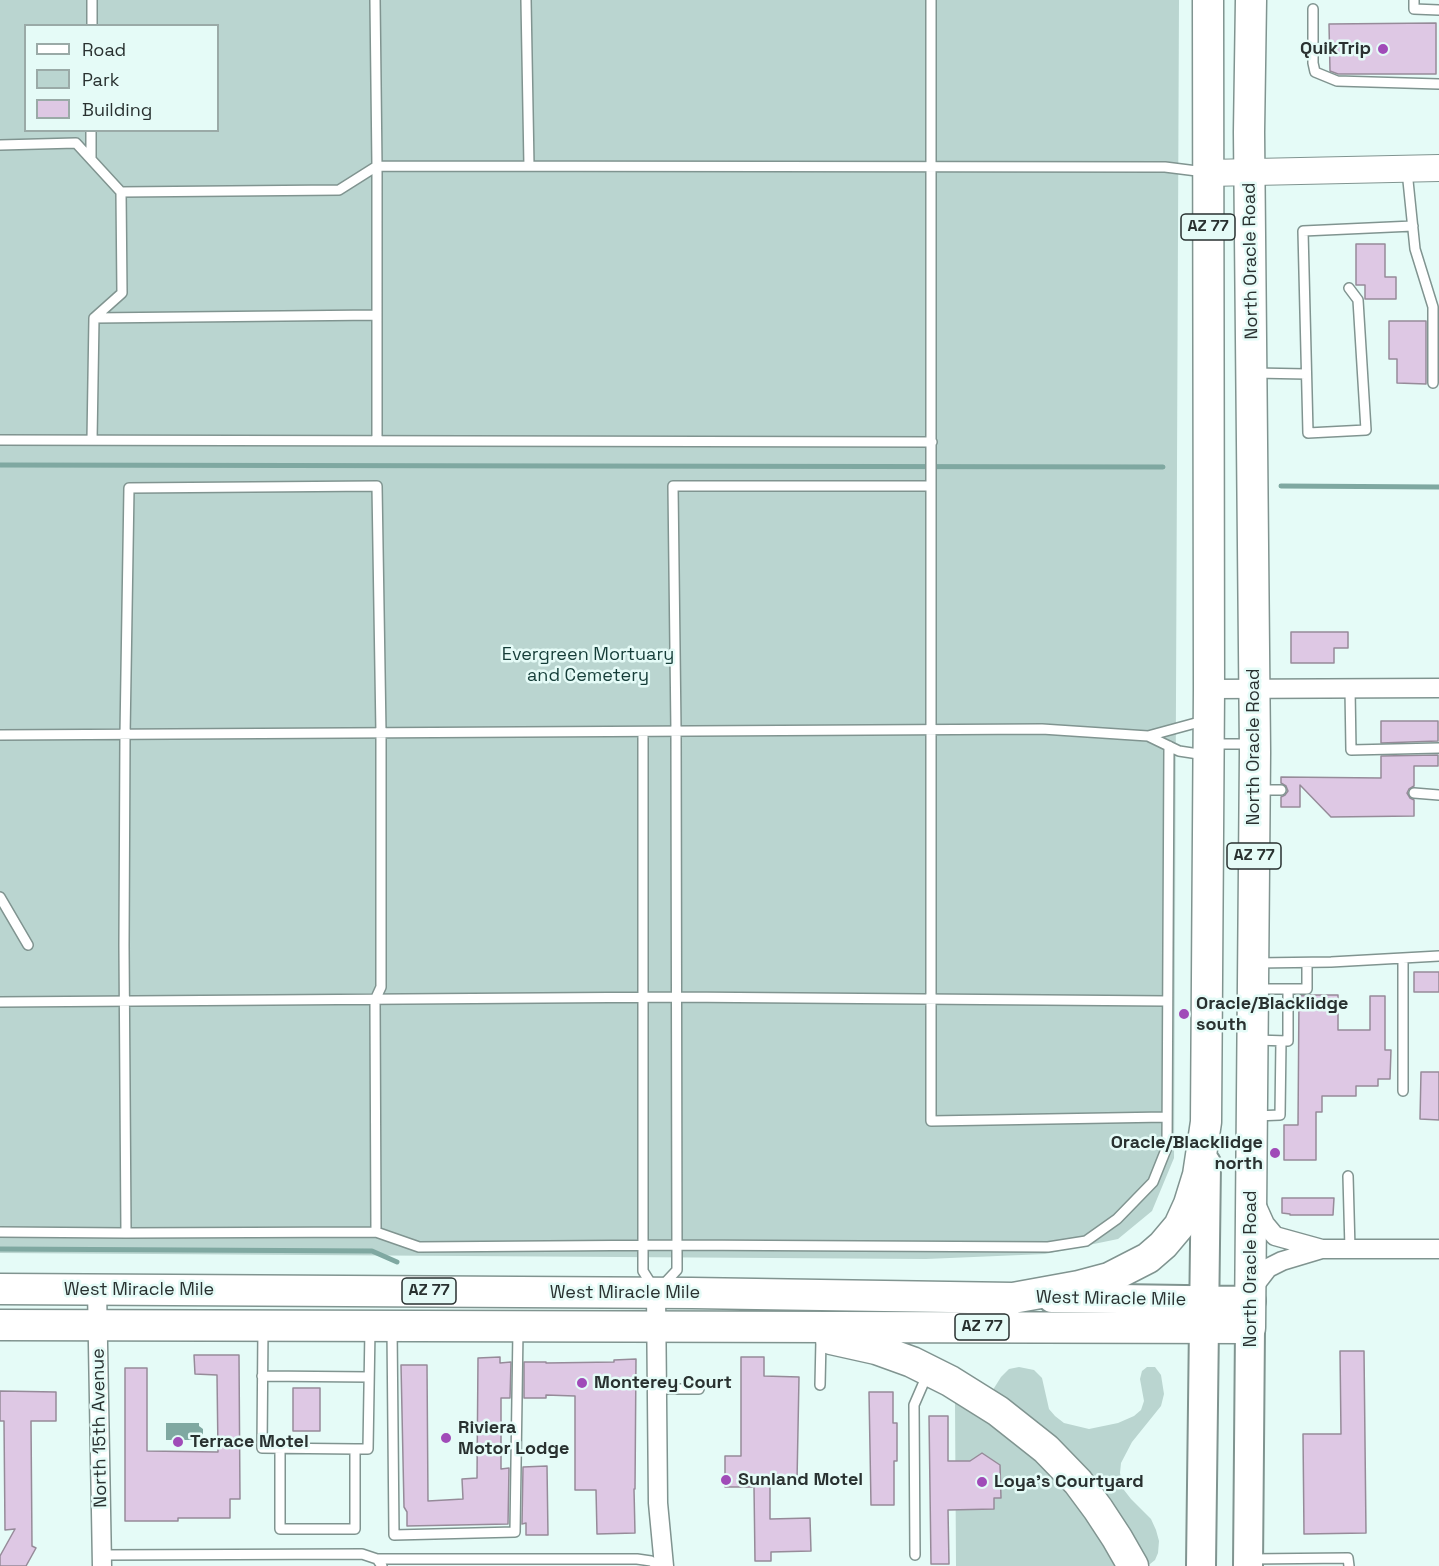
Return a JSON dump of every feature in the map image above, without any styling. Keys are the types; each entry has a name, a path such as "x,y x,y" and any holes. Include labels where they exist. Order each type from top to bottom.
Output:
{"highway":[{"name":"AZ 77","path":"1013,1298 1109,1278 1148,1258 1163,1245 1179,1226 1190,1204 1198,1174 1206,1122 1209,740 1208,0"},
{"name":"North Oracle Road","path":"1251,0 1254,744 1268,790 1253,976 1267,1040 1252,1116 1251,1307"},
{"name":"West Miracle Mile","path":"0,1289 657,1293 1013,1298"},
{"name":"West Miracle Mile","path":"0,1325 760,1327 1204,1314 1251,1307"},
{"path":"760,1327 844,1341 876,1349 930,1370 998,1411 1046,1449 1078,1482 1098,1509 1133,1566"}],"main road":[{"path":"1208,173 1439,168"},
{"path":"1201,1566 1206,1122"},
{"name":"West Miracle Mile","path":"1013,1298 1204,1314"},
{"name":"North Oracle Road","path":"1248,1562 1251,1307"}],"street":[{"path":"1209,690 1439,688"},
{"path":"1251,1192 1265,1224 1283,1239 1322,1249 1439,1249"},
{"path":"1251,1307 1268,1268 1282,1261 1322,1249"},
{"name":"North 15th Avenue","path":"97,1289 102,1560"},
{"path":"657,1293 658,1503 664,1566"}],"lane":[{"path":"92,0 92,24"},
{"path":"375,0 378,441"},
{"path":"526,0 529,166"},
{"path":"932,0 931,1121 1166,1117"},
{"path":"1414,0 1414,9 1439,10"},
{"path":"1313,9 1315,72 1337,81 1439,84"},
{"path":"91,132 91,159"},
{"path":"0,145 76,143 121,192 122,293 93,318 92,440"},
{"path":"121,192 339,190 377,166 1165,167 1208,173"},
{"path":"1407,169 1415,249 1433,307 1433,383"},
{"path":"1349,288 1358,300 1366,430 1308,433 1303,231 1413,226"},
{"path":"93,318 377,315"},
{"path":"1252,373 1306,374"},
{"path":"0,440 932,442"},
{"path":"126,1233 125,735 129,488 377,486 381,733 381,987 375,1000 376,1232"},
{"path":"643,732 643,1271 657,1293 677,1270 673,486 931,486"},
{"path":"1350,689 1351,750 1439,748"},
{"path":"0,735 1042,729 1254,744"},
{"path":"1148,736 1179,752 1209,740"},
{"path":"0,1232 376,1232 419,1247 676,1245 1048,1247 1086,1241 1117,1220 1153,1182 1167,1147 1169,746"},
{"path":"1414,793 1439,795"},
{"path":"0,897 28,945"},
{"path":"1253,976 1307,963 1439,956"},
{"path":"1403,958 1403,1091"},
{"path":"1253,976 1288,989 1306,989 1307,963"},
{"path":"1267,1040 1288,1041 1288,989"},
{"path":"0,1002 643,997 1167,1001"},
{"path":"1348,1176 1350,1249"},
{"path":"263,1326 262,1448 355,1449 368,1449 369,1377 381,1326"},
{"path":"381,1326 394,1535 515,1532 519,1326"},
{"path":"820,1385 821,1338"},
{"path":"915,1555 914,1405 930,1370"},
{"path":"262,1376 369,1377"},
{"path":"657,1389 699,1389"},
{"path":"280,1448 280,1529 355,1529 355,1449"},
{"path":"102,1560 362,1554 380,1563 637,1559 651,1561 659,1566"},
{"path":"1248,1562 1348,1558 1348,1566"}],"green space":[{"name":"Evergreen Mortuary and Cemetery","path":"0,0 1179,0 1174,1158 1152,1211 1118,1239 1045,1254 926,1259 0,1253"},
{"path":"1019,1367 1034,1370 1042,1378 1049,1409 1055,1416 1064,1423 1089,1429 1118,1423 1134,1416 1141,1410 1144,1401 1140,1379 1142,1371 1147,1367 1155,1367 1161,1375 1164,1394 1161,1406 1132,1442 1121,1463 1120,1473 1124,1490 1151,1519 1156,1530 1159,1541 1158,1553 1150,1564 1145,1566 991,1393 1009,1369"},
{"path":"955,1403 990,1421 1051,1471 1123,1566 956,1566"}],"shaded area":[{"path":"166,1423 199,1423 203,1434 200,1440 166,1440"}],"building":[{"name":"QuikTrip","path":"1436,23 1436,74 1338,74 1330,71 1329,24"},
{"path":"1356,244 1385,244 1385,277 1396,277 1396,299 1365,299 1365,285 1356,285"},
{"path":"1389,321 1426,321 1426,384 1397,383 1397,359 1389,359"},
{"path":"1291,632 1348,632 1348,648 1334,648 1334,663 1291,663"},
{"path":"1381,721 1438,721 1438,741 1381,743"},
{"path":"1438,755 1438,766 1414,766 1414,786 1407,793 1414,800 1414,816 1331,817 1300,785 1300,807 1281,807 1281,797 1288,791 1281,783 1281,777 1381,778 1381,756"},
{"path":"1414,972 1439,972 1439,992 1414,992"},
{"path":"1338,995 1338,1030 1370,1030 1370,996 1385,996 1385,1050 1391,1050 1390,1079 1378,1079 1378,1086 1356,1086 1356,1096 1322,1096 1322,1112 1316,1112 1316,1160 1284,1160 1284,1125 1298,1125 1299,996"},
{"path":"1421,1072 1439,1072 1439,1120 1420,1119"},
{"path":"1282,1198 1334,1198 1333,1215 1282,1213"},
{"path":"1340,1351 1364,1351 1366,1533 1304,1534 1303,1434 1341,1434"},
{"path":"194,1355 239,1355 240,1499 230,1499 230,1518 125,1521 125,1368 147,1368 147,1451 218,1452 217,1375 195,1374"},
{"path":"500,1357 500,1363 511,1362 510,1398 501,1398 501,1469 509,1468 508,1524 407,1526 407,1512 404,1507 401,1365 427,1365 428,1501 463,1499 462,1479 477,1478 478,1358"},
{"path":"741,1357 764,1357 764,1376 799,1377 797,1481 770,1481 770,1519 810,1518 811,1551 771,1552 771,1561 755,1561 754,1487 725,1487 725,1456 741,1456"},
{"path":"636,1359 635,1533 597,1534 596,1490 575,1490 575,1396 546,1395 546,1398 524,1398 524,1362 614,1362 614,1360"},
{"path":"293,1388 320,1388 320,1431 293,1431"},
{"path":"0,1391 56,1392 56,1421 31,1421 32,1546 36,1548 26,1566 0,1566 0,1556 15,1529 5,1530 4,1421 0,1421"},
{"path":"869,1392 893,1392 893,1423 897,1423 894,1505 871,1505"},
{"path":"929,1416 948,1416 948,1461 970,1461 982,1453 1000,1465 1001,1498 994,1498 994,1509 948,1510 949,1564 931,1564"},
{"path":"547,1466 548,1535 526,1535 526,1523 522,1524 523,1467"}],"waterway":[{"path":"0,465 1163,467"},
{"path":"1281,486 1439,487"},
{"path":"0,1249 372,1251 397,1262"}],"place":[{"name":"QuikTrip","path":"1383,49"},
{"name":"Oracle/Blacklidge south","path":"1184,1014"},
{"name":"Oracle/Blacklidge north","path":"1275,1153"},
{"name":"Monterey Court","path":"582,1383"},
{"name":"Riviera Motor Lodge","path":"446,1438"},
{"name":"Terrace Motel","path":"178,1442"},
{"name":"Sunland Motel","path":"726,1480"},
{"name":"Loya's Courtyard","path":"982,1482"}]}
